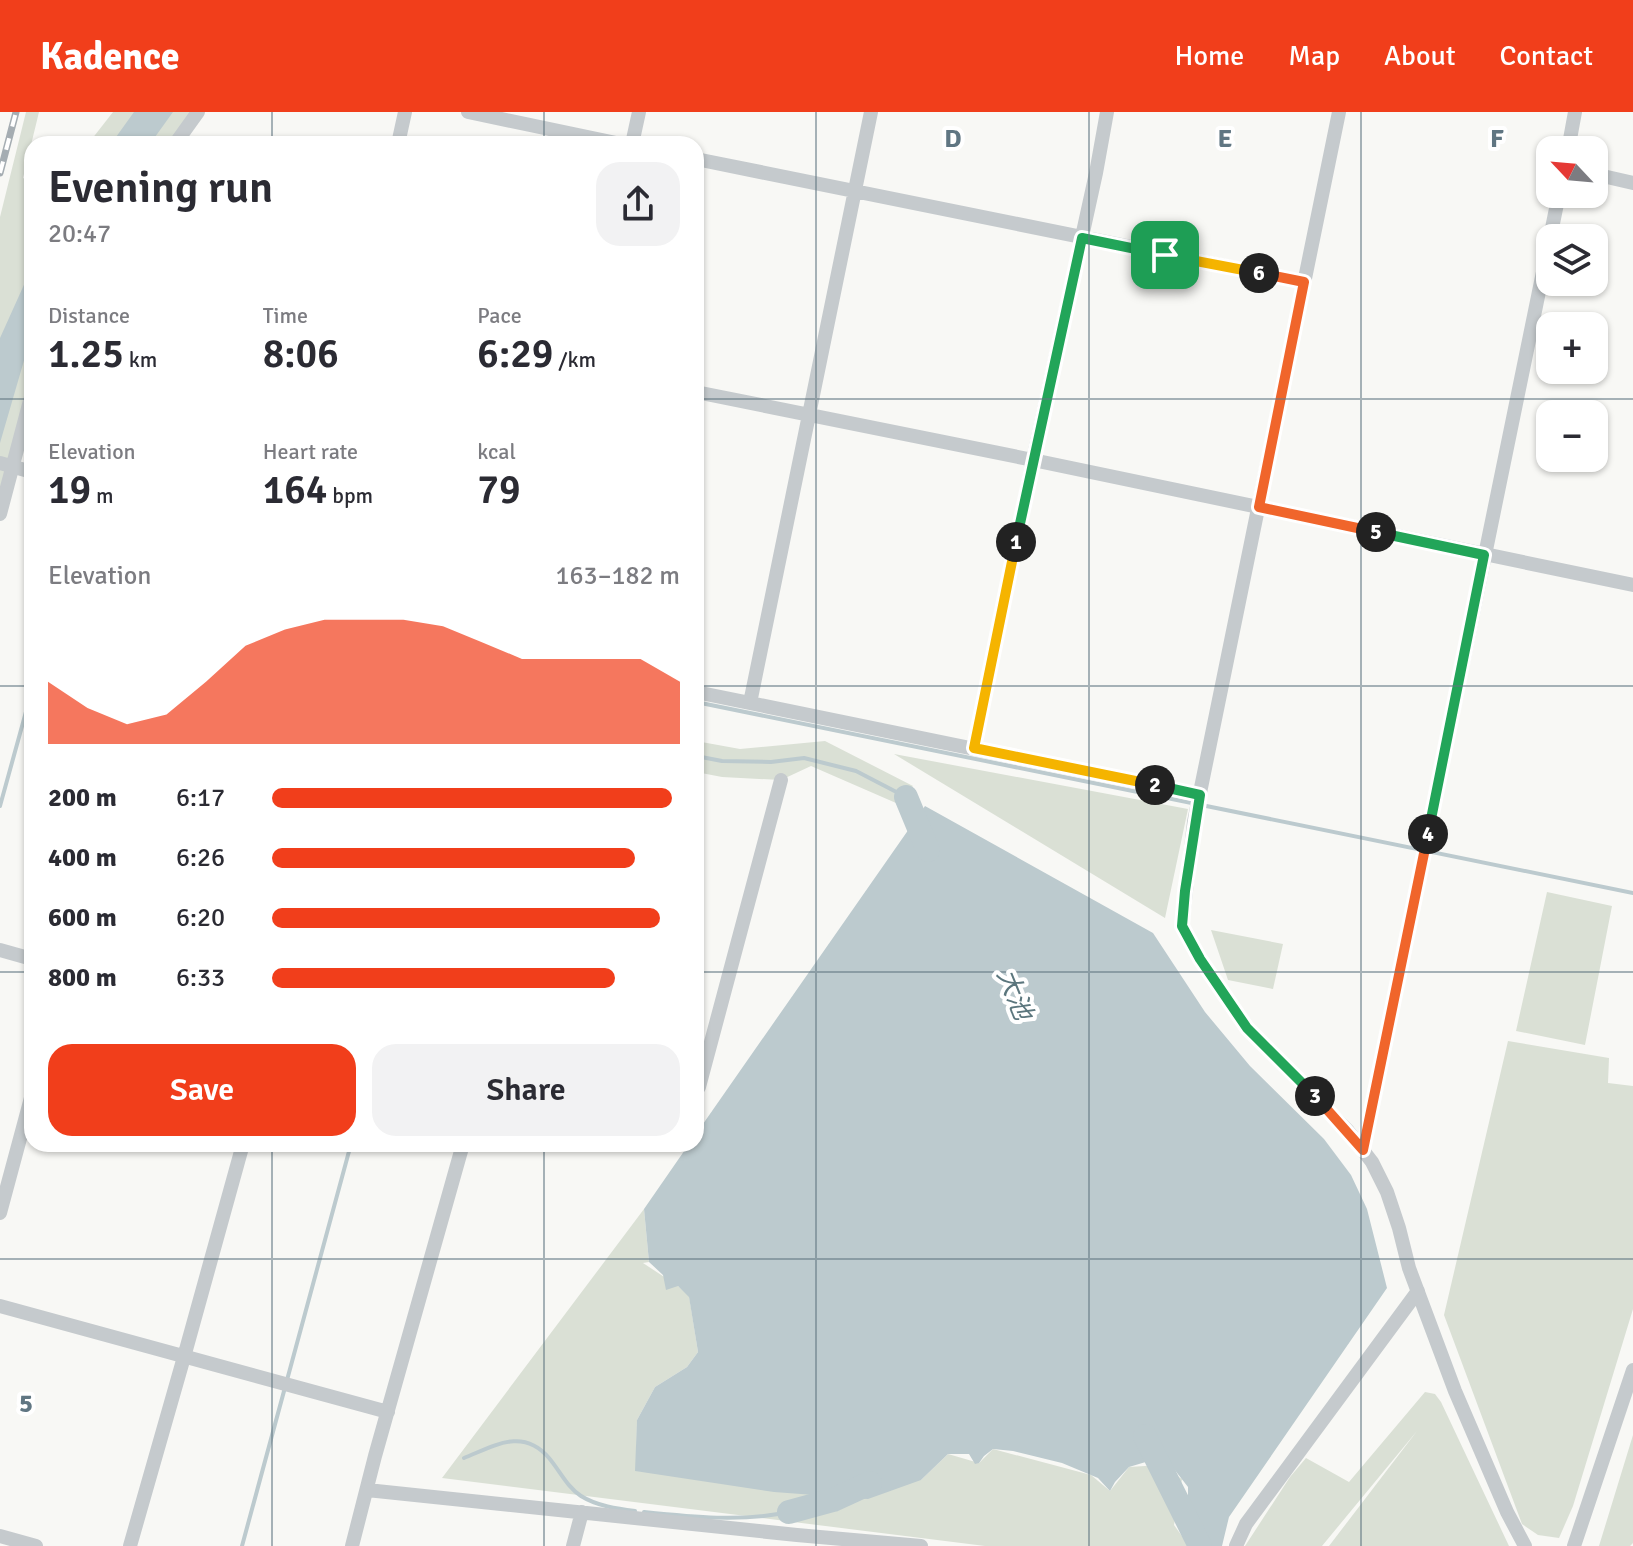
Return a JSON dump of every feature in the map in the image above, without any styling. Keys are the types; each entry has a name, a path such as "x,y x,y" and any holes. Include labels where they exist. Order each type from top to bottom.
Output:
{"street":[{"path":"181,136 198,112"},
{"path":"400,136 405,112"},
{"path":"468,112 583,136"},
{"path":"634,136 639,112"},
{"path":"750,703 871,112"},
{"path":"974,748 1107,112"},
{"path":"1339,112 1200,795 1182,926 1200,959 1247,1028 1323,1104 1363,1150 1387,1192 1409,1268 1477,1444 1525,1546"},
{"path":"1571,136 1575,112"},
{"path":"704,161 1304,282"},
{"path":"1608,177 1633,183"},
{"path":"1363,1150 1556,208"},
{"path":"704,394 1633,585"},
{"path":"0,514 7,465 24,416"},
{"path":"704,694 1200,795"},
{"path":"704,1068 781,780"},
{"path":"0,950 24,957"},
{"path":"0,1213 24,1124"},
{"path":"130,1546 241,1152"},
{"path":"352,1546 461,1152"},
{"path":"1236,1546 1246,1524 1418,1291"},
{"path":"0,1306 388,1412"},
{"path":"1574,1546 1633,1370"},
{"path":"367,1490 582,1512 796,1540 921,1546"},
{"path":"573,1546 582,1512"},
{"path":"0,1536 36,1546"}],"shaded area":[{"path":"26,112 39,112 33,136 24,136 24,423 0,512 0,217"},
{"path":"113,112 198,112 181,136 94,136"},
{"path":"825,741 913,786 896,803 811,766 781,780 704,774 704,742 740,749"},
{"path":"894,754 1188,809 1165,918"},
{"path":"1547,892 1612,906 1585,1045 1516,1031"},
{"path":"1211,930 1283,944 1273,989 1228,980"},
{"path":"1508,1041 1609,1058 1608,1083 1633,1086 1633,1309 1573,1506 1559,1538 1538,1535 1522,1524 1444,1315"},
{"path":"644,1209 649,1262 643,1263 689,1296 698,1352 687,1367 655,1387 637,1420 636,1471 921,1480 948,1454 979,1463 993,1449 1091,1475 1110,1491 1129,1467 1160,1465 1182,1479 1174,1525 1189,1546 985,1546 442,1478"},
{"path":"1425,1392 1435,1394 1441,1402 1509,1546 1329,1546 1417,1431 1322,1546 1245,1546 1306,1458 1349,1482"},
{"path":"1633,1435 1633,1543 1630,1546 1599,1546"}],"water":[{"path":"134,112 173,112 156,136 117,136"},
{"path":"24,285 24,360 0,443 0,338"},
{"path":"925,806 1153,933 1205,1012 1250,1066 1324,1139 1351,1175 1367,1209 1387,1288 1229,1517 1222,1546 1188,1546 1181,1532 1188,1509 1188,1487 1174,1469 1149,1461 1129,1467 1110,1491 1098,1478 1062,1463 1013,1451 993,1449 975,1464 969,1454 948,1454 921,1480 868,1499 774,1492 635,1471 637,1420 655,1387 687,1367 698,1352 689,1297 678,1286 666,1290 663,1275 649,1262 644,1209 683,1152 704,1152 704,1123"}],"waterway":[{"path":"704,704 1633,893"},
{"path":"0,806 24,719"},
{"path":"704,758 771,762 804,758 856,771 906,797"},
{"name":"大池","path":"906,797 928,850"},
{"path":"242,1546 349,1152"},
{"name":"大池","path":"1145,1436 1200,1546"},
{"path":"464,1458 508,1442 529,1443 549,1458 581,1496 601,1505 635,1511"},
{"name":"大池","path":"789,1512 833,1500 870,1483"},
{"path":"644,1512 735,1518 789,1512"}],"railway":[{"path":"0,173 16,112"}],"route":[{"path":"1082,238 1165,255 1304,282 1259,507 1484,555 1363,1150 1323,1104 1247,1028 1200,959 1182,926 1200,795 974,748 1082,238"}]}
